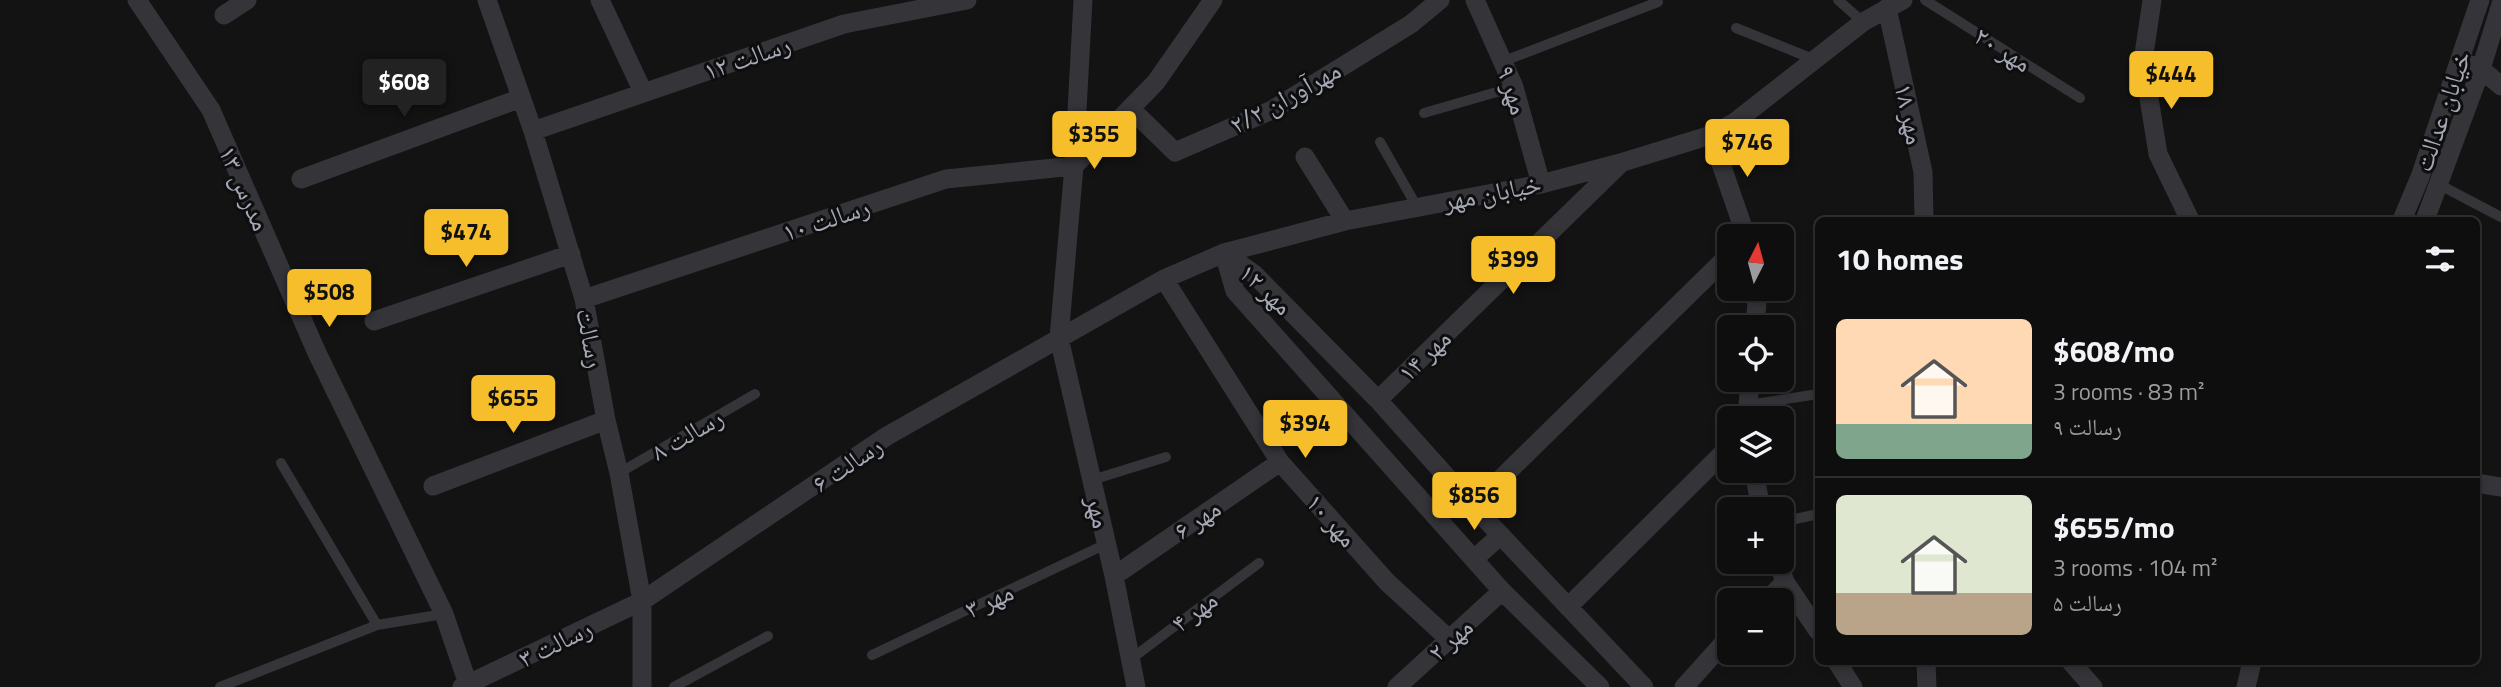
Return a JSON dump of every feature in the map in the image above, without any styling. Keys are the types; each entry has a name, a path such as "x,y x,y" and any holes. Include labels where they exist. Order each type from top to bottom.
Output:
{"street":[{"name":"مدرس ۱۳","path":"137,0 211,110 317,353 444,614 467,686"},
{"path":"224,15 247,0"},
{"name":"رسالت","path":"487,0 533,131 584,299 606,420 620,473 642,601 642,687"},
{"path":"600,0 643,92"},
{"name":"رسالت ۱۲","path":"533,131 844,24 967,0"},
{"name":"مهر","path":"1083,0 1074,166 1059,338 1107,544 1136,687"},
{"path":"1074,166 1156,82 1213,0"},
{"name":"مهرآوران ۲/۲","path":"1131,109 1175,152 1272,110 1411,24 1440,0"},
{"name":"مهر ۹","path":"1475,0 1514,87 1541,184"},
{"path":"2152,0 2143,61 2158,154 2189,217"},
{"name":"خیابان عدالت","path":"2403,217 2480,0"},
{"name":"خیابان مهر","path":"1059,338 1164,279 1224,253 1345,221 1541,184 1710,135 1735,122 1863,22 1895,4"},
{"name":"مهر ۱۸","path":"1895,4 1923,172 1924,217"},
{"name":"خیابان عدالت","path":"2426,217 2481,69 2501,4"},
{"path":"2460,62 2481,69 2501,86"},
{"path":"301,179 522,98"},
{"path":"1710,135 1742,224"},
{"path":"1305,157 1345,221"},
{"name":"مهر ۱۴","path":"1378,400 1620,163"},
{"name":"رسالت ۱۰","path":"584,299 946,179 1074,166"},
{"name":"مهر ۱۲","path":"1224,253 1254,274 1378,400 1473,506 1644,687"},
{"name":"مهر ۱۲","path":"1224,253 1235,291 1502,591 1600,687"},
{"path":"374,321 572,254"},
{"path":"1473,506 1717,267"},
{"name":"مهر ۱۰","path":"1164,279 1280,462 1387,582 1450,640"},
{"name":"رسالت ۶","path":"642,601 887,436 1059,338"},
{"path":"433,486 606,420"},
{"path":"1568,607 1717,459"},
{"name":"مهر ۶","path":"1114,576 1280,462"},
{"path":"2480,484 2501,487"},
{"path":"1474,559 1501,535"},
{"path":"1783,574 1815,626"},
{"path":"1780,588 1786,582"},
{"name":"مهر ۲","path":"1397,687 1502,591"},
{"name":"رسالت ۳","path":"467,686 642,601"},
{"path":"1684,687 1717,650"},
{"path":"1839,665 1853,687"},
{"path":"1926,665 1927,687"},
{"path":"2074,665 2093,687"},
{"path":"2246,687 2251,665"}],"lane":[{"path":"1838,0 1863,22"},
{"name":"مهر ۲۰","path":"1925,0 2080,98"},
{"path":"1504,61 1658,2"},
{"path":"1736,28 1813,59"},
{"path":"1424,113 1514,87"},
{"path":"1380,142 1417,207"},
{"path":"2438,184 2501,217"},
{"name":"رسالت ۸","path":"620,473 755,394"},
{"path":"1768,406 1815,395"},
{"path":"1092,480 1166,457"},
{"path":"281,463 377,625"},
{"path":"1794,519 1815,515"},
{"name":"مهر ۳","path":"872,655 1107,544"},
{"name":"مهر ۴","path":"1130,659 1259,563"},
{"path":"220,687 377,625 444,614"},
{"path":"674,687 768,636"}]}
